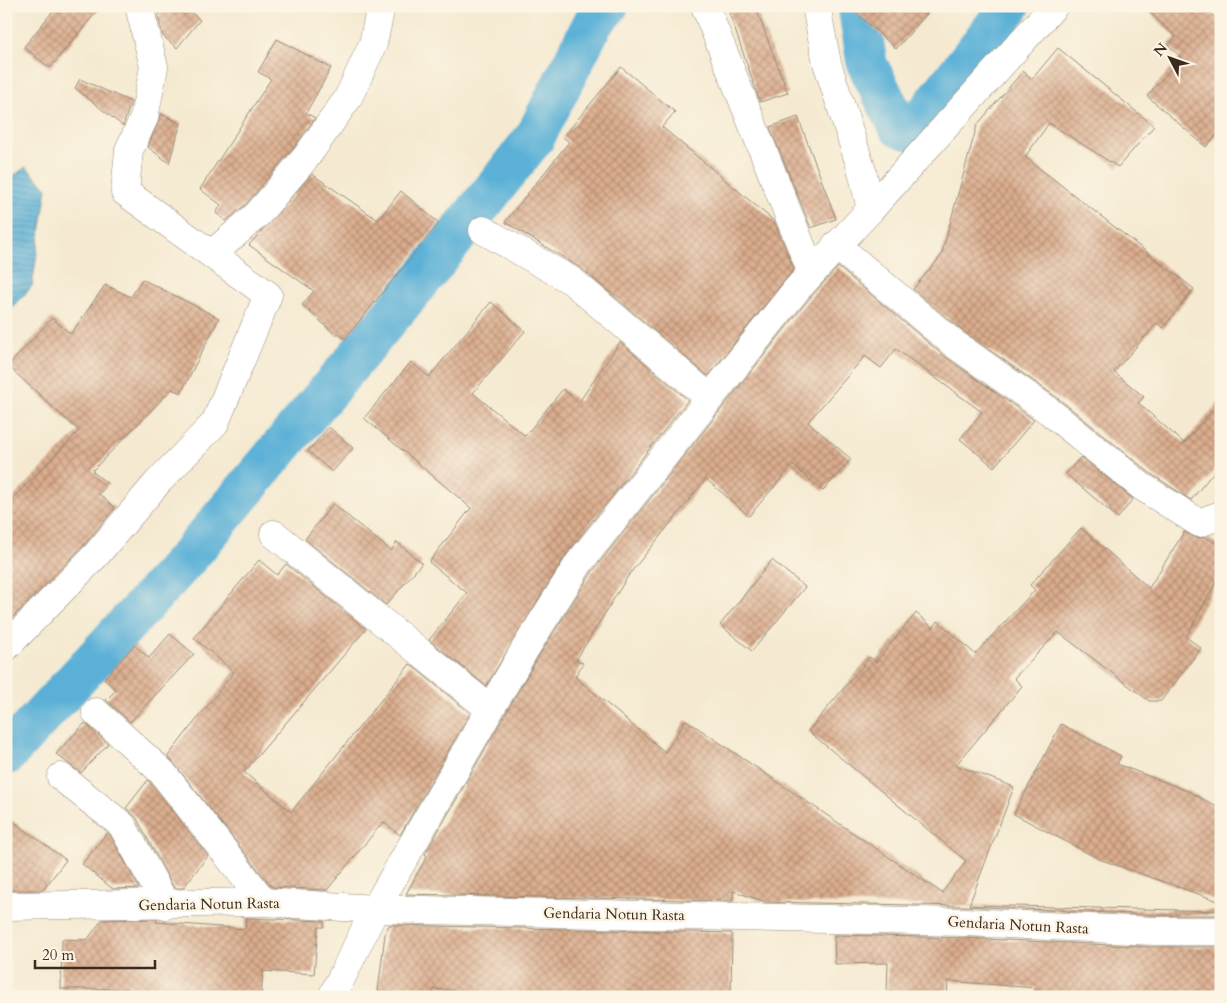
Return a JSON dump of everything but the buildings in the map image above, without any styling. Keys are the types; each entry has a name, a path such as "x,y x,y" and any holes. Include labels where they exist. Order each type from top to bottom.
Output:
{"street":[{"path":"6,647 96,555 158,482 216,423 268,295 125,192 129,150 144,118 154,67 139,6"},
{"path":"212,254 258,214 306,156 348,98 373,44 381,6"},
{"path":"705,6 812,273"},
{"path":"816,6 827,63 862,171 871,210"},
{"path":"332,997 375,909 490,709 579,563 812,273 1054,6"},
{"path":"484,230 572,281 710,398"},
{"path":"836,246 953,344 1049,411 1141,486 1199,523 1221,515"},
{"path":"274,534 490,709"},
{"path":"96,712 162,772 264,902"},
{"path":"61,777 122,825 166,905"},
{"name":"Gendaria Notun Rasta","path":"6,906 264,902 375,909 964,922 1154,931 1221,932"}],"water":[{"path":"26,167 47,188 32,286 6,316 6,181"}],"waterway":[{"path":"6,755 184,562 428,272 535,137 594,21 608,6"},
{"path":"858,6 867,64 899,127 913,131 1010,6"}]}
